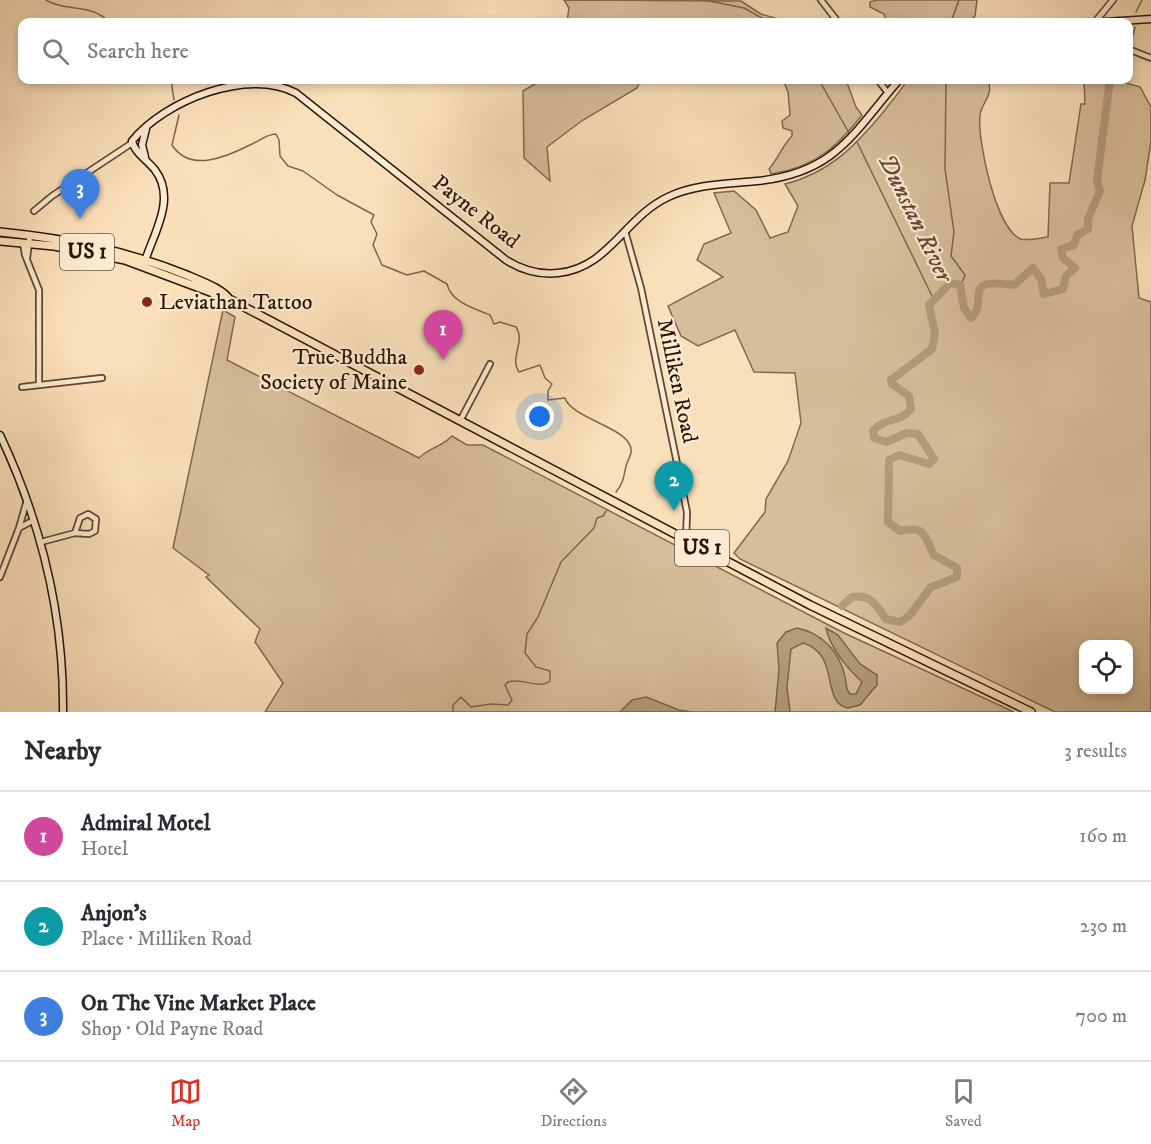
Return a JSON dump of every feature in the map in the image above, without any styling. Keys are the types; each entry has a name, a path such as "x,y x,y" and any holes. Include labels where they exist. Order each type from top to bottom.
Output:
{"main road":[{"path":"1133,20 1151,19"},
{"name":"Payne Road","path":"132,143 148,125 174,108 213,92 246,84 275,84 291,90 310,102 502,256 524,269 551,273 585,266 602,256 645,211 674,194 707,186 781,178 823,162 851,140 896,84"},
{"path":"146,160 142,142 148,125"},
{"path":"132,143 160,178 165,197 144,263"},
{"name":"US 1","path":"0,232 27,238 81,242 194,279 882,642 1031,712"},
{"name":"US 1","path":"0,241 27,238"},
{"path":"0,435 27,500 41,542 58,630 63,712"}],"street":[{"path":"821,0 835,18"},
{"path":"1098,18 1113,0"},
{"path":"1133,51 1151,58"},
{"path":"881,84 888,93"},
{"path":"34,211 52,196 132,143"},
{"name":"Milliken Road","path":"625,231 640,288 687,512 687,540"},
{"path":"27,238 22,247 39,290 39,383"},
{"path":"460,421 490,364"},
{"path":"22,387 39,383 102,378"},
{"path":"0,577 20,528 27,500"},
{"path":"41,542 75,533 93,532 97,526 96,519 91,515 82,516 75,533"},
{"path":"20,528 34,520"}],"shaded area":[{"path":"564,0 741,1 761,14 774,18 568,18 569,8"},
{"path":"877,0 977,0 975,16 973,18 886,18 884,14 870,7 870,2"},
{"path":"535,84 639,84 637,88 583,120 547,147 550,181 524,158 523,91"},
{"path":"785,84 847,84 856,107 862,115 843,137 823,154 800,166 771,174 769,169 792,136 792,131 783,128 782,121 790,115 788,92"},
{"path":"905,84 989,84 990,90 981,110 980,127 990,183 996,202 1012,232 1021,239 1031,240 1048,237 1050,183 1069,183 1081,104 1085,104 1084,84 1129,84 1140,87 1151,107 1151,141 1145,180 1132,226 1139,298 1151,302 1151,712 1055,712 740,559 734,553 765,512 766,499 788,461 801,423 795,373 754,372 735,330 698,346 681,336 668,306 723,277 697,260 704,244 731,233 714,193 734,191 756,210 770,238 788,232 798,206 785,184 816,173 829,165 875,122"},
{"path":"223,310 235,317 227,360 419,458 452,436 467,445 483,445 842,632 1014,712 265,712 283,683 255,642 260,629 206,577 209,575 173,548"},
{"path":"797,628 822,639 834,652 843,668 850,694 856,694 862,682 835,650 826,628 838,635 860,664 877,675 877,685 860,705 848,708 840,704 834,697 827,667 822,657 815,649 803,643 791,649 787,687 790,712 775,712 779,670 777,643 786,632"},
{"path":"646,697 679,710 692,712 620,712 632,700"}],"waterway":[{"path":"46,0 61,6 95,12 104,18"},
{"name":"Dunstan River","path":"704,0 744,8 762,18"},
{"path":"952,18 959,0"},
{"path":"1136,12 1142,0"},
{"path":"1133,35 1135,27"},
{"path":"172,84 174,100"},
{"name":"Dunstan River","path":"821,84 849,133"},
{"path":"946,84 945,169 954,232 951,256 965,275 960,287"},
{"name":"Dunstan River","path":"842,606 852,597 864,597 873,602 886,619 900,622 909,616 931,587 957,577 957,568 934,555 926,537 920,531 900,531 888,522 889,460 899,455 929,464 934,459 918,434 907,433 886,442 874,438 873,431 882,424 903,416 911,409 909,396 892,384 891,380 932,349 935,333 929,305 950,283 960,285 964,308 971,318 976,311 981,287 997,283 1014,285 1033,268 1041,279 1044,294 1063,289 1066,276 1075,268 1063,258 1061,249 1074,245 1077,235 1088,229 1088,219 1100,191 1097,181 1109,84"},
{"path":"179,115 172,145 180,154 198,160 220,158 266,136 276,134 279,140 280,156 288,166 303,171 337,195 374,215 371,222 377,234 373,245 382,265 407,275 424,271 447,284 458,300 490,315 494,324 500,322 516,327 519,333 516,361 519,372 540,365 545,378 552,384 548,391 548,400 565,398 570,406 614,430 630,444 631,453 622,483 616,492"},
{"name":"Dunstan River","path":"857,142 933,298"},
{"path":"453,712 453,705 461,697 471,707 491,704 508,705 512,700 505,685 508,682 540,684 550,681 550,671 536,667 525,653 527,634 538,617 561,562 594,528 597,518 603,516 606,511"}],"place":[{"name":"On The Vine Market Place","path":"80,219"},
{"name":"Leviathan Tattoo","path":"147,302"},
{"name":"Admiral Motel","path":"443,360"},
{"name":"True Buddha Society of Maine","path":"419,370"},
{"name":"Anjon's","path":"674,511"}]}
